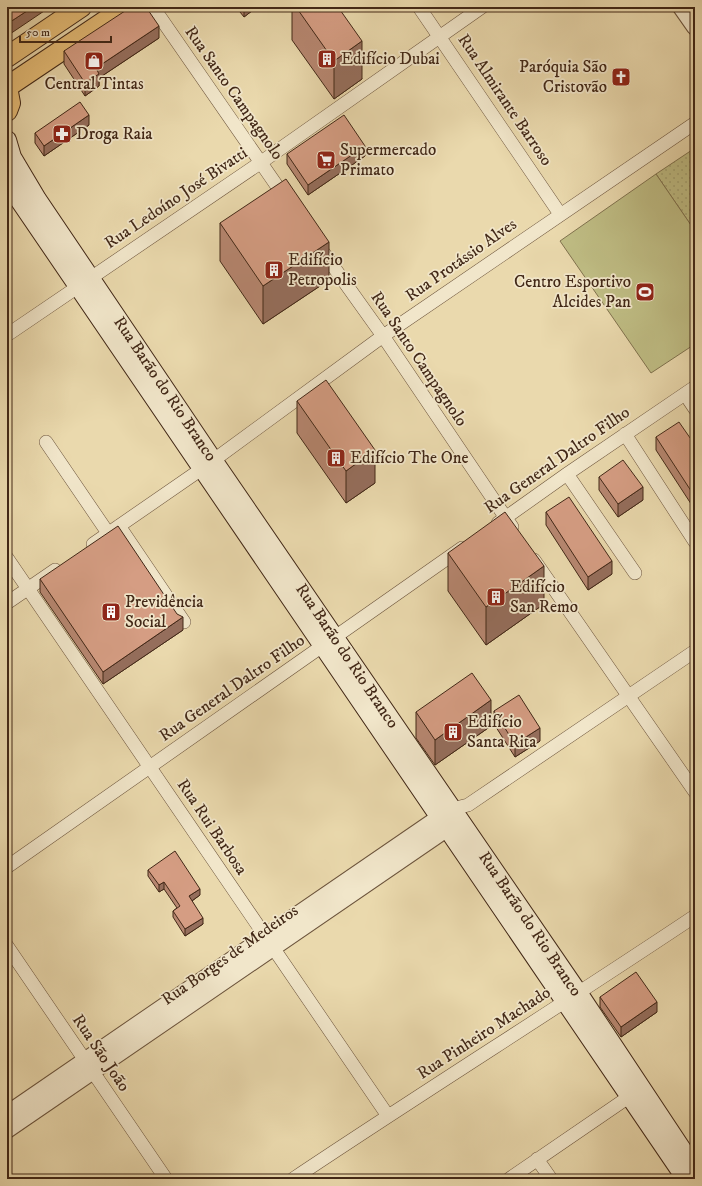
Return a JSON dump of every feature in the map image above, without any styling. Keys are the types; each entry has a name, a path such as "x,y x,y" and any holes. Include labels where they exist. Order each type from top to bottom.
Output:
{"main road":[{"path":"7,57 81,7"},
{"path":"7,112 10,103 7,87 126,7"},
{"name":"Rua Barão do Rio Branco","path":"7,140 12,157 23,178 85,282 328,642 453,816 572,998 636,1091 695,1169"},
{"name":"Rua Barão do Rio Branco","path":"7,182 85,282"},
{"name":"Rua Barão do Rio Branco","path":"636,1091 686,1179"}],"street":[{"name":"Rua Santo Campagnolo","path":"153,7 292,208"},
{"name":"Rua Almirante Barroso","path":"419,7 560,214"},
{"name":"Rua Ledoíno José Bivatti","path":"7,335 260,162 482,7"},
{"path":"681,7 695,27"},
{"name":"Rua Protássio Alves","path":"83,550 208,464 383,336 695,123"},
{"name":"Rua Santo Campagnolo","path":"310,233 383,336 518,537"},
{"path":"690,391 695,409"},
{"name":"Rua General Daltro Filho","path":"486,531 566,474 690,391"},
{"path":"625,434 695,542"},
{"path":"46,442 184,622"},
{"path":"566,474 635,573"},
{"name":"Rua General Daltro Filho","path":"7,867 473,540"},
{"path":"527,550 695,792"},
{"name":"Rua Rui Barbosa","path":"7,558 388,1116"},
{"path":"7,603 65,563"},
{"path":"453,816 695,651"},
{"name":"Rua Borges de Medeiros","path":"7,1130 89,1067 453,816"},
{"name":"Rua Pinheiro Machado","path":"293,1179 572,998 695,916"},
{"name":"Rua São João","path":"7,946 166,1179"},
{"path":"7,1114 89,1067"},
{"path":"509,1179 636,1091"},
{"path":"537,1159 551,1179"}],"shaded area":[{"path":"695,148 695,231 656,174"},
{"name":"Centro Esportivo Alcides Pan","path":"656,174 695,231 695,344 651,373 560,241"}],"building":[{"path":"7,7 33,7 7,24"},
{"path":"131,7 146,7 159,26 96,68 99,74 85,83 64,51"},
{"path":"241,7 248,7 244,10"},
{"path":"296,7 338,7 362,41 334,61"},
{"path":"80,102 89,115 44,146 35,133"},
{"name":"Supermercado Primato","path":"344,115 365,146 308,185 287,154"},
{"path":"286,179 329,242 263,286 220,223"},
{"path":"326,380 375,450 346,471 297,401"},
{"path":"679,422 695,445 695,497 656,437"},
{"path":"623,460 643,487 618,504 599,477"},
{"path":"569,497 612,561 588,577 546,512"},
{"path":"505,512 544,566 486,607 448,553"},
{"name":"Previdência Social","path":"118,526 177,614 183,617 103,672 40,579"},
{"path":"472,673 491,700 435,740 416,712"},
{"path":"519,695 540,728 515,744 494,711"},
{"path":"175,851 200,889 189,896 203,918 185,929 173,911 180,906 164,882 159,885 148,870"},
{"path":"636,972 657,1002 621,1027 600,997"}],"place":[{"name":"Edifício Dubai","path":"327,59"},
{"name":"Central Tintas","path":"94,61"},
{"name":"Paróquia São Cristovão","path":"621,77"},
{"name":"Droga Raia","path":"62,134"},
{"name":"Supermercado Primato","path":"326,160"},
{"name":"Edifício Petropolis","path":"274,270"},
{"name":"Centro Esportivo Alcides Pan","path":"645,292"},
{"name":"Edifício The One","path":"336,458"},
{"name":"Edifício San Remo","path":"496,597"},
{"name":"Previdência Social","path":"111,612"},
{"name":"Edifício Santa Rita","path":"453,732"}]}
